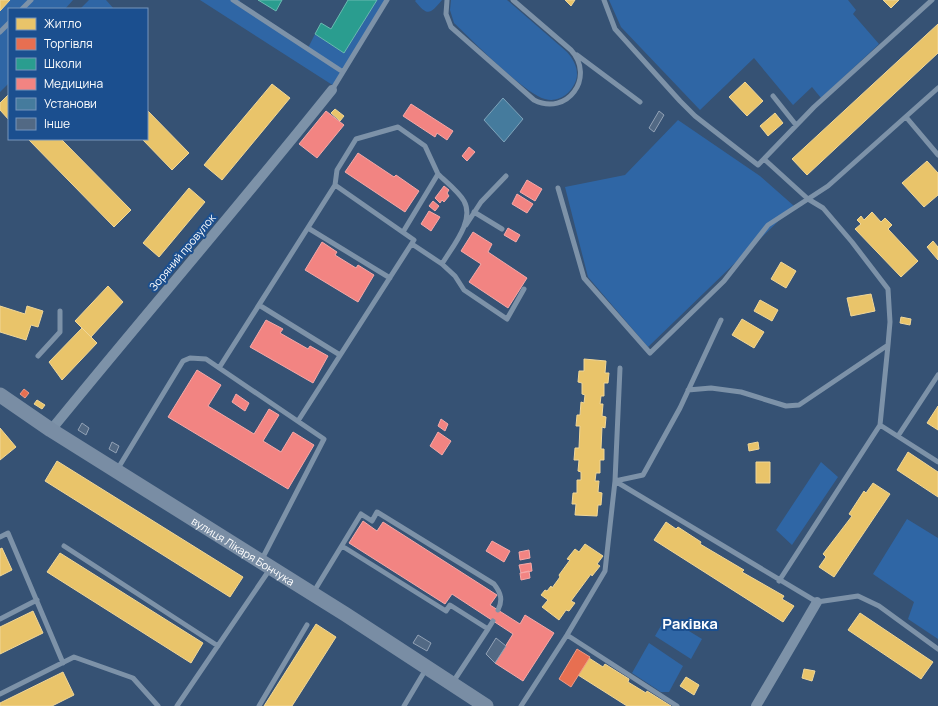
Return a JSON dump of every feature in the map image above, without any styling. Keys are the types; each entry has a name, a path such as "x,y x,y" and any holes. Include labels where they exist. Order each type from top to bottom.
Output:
{"street":[{"name":"Зоряний провулок","path":"51,430 163,292 266,172 332,90"},
{"name":"вулиця Лікаря Бончука","path":"0,395 51,430 313,594 486,706"},
{"path":"756,706 817,602"}],"lane":[{"path":"23,8 31,0"},
{"path":"233,0 343,72"},
{"path":"332,90 387,0"},
{"path":"447,0 446,14 451,27 534,100 540,103 547,105 563,102 576,90 580,82 580,66 571,50"},
{"path":"513,0 571,50 640,102"},
{"path":"604,0 615,29 680,101 695,116 758,165 796,125 932,0"},
{"path":"0,32 8,24"},
{"path":"558,188 584,278 650,353 724,281 768,225 828,186 938,88"},
{"path":"773,96 796,125"},
{"path":"906,118 938,155"},
{"path":"219,368 335,185 337,170 356,139 398,127 425,146 438,174 464,202 466,216 464,227"},
{"path":"764,158 808,199 823,208 852,242 888,289 890,322 880,425 780,581"},
{"path":"404,232 438,174"},
{"path":"442,264 480,202 506,176"},
{"path":"298,421 414,240 335,185"},
{"path":"474,212 502,230"},
{"path":"308,228 390,278"},
{"path":"412,244 442,264 455,276 464,290 507,319 524,289"},
{"path":"259,305 340,355"},
{"path":"38,356 60,332 60,311"},
{"path":"615,481 643,475 688,390 721,320"},
{"path":"688,390 711,388 741,392 786,406 799,405 888,345"},
{"path":"116,471 183,361 190,358 198,357 206,359 324,439 265,565 218,646 177,706"},
{"path":"521,706 567,635 605,571 615,481 620,368"},
{"path":"898,436 938,374"},
{"path":"880,425 938,462"},
{"path":"615,481 817,602 858,596 879,606 938,649"},
{"path":"313,594 361,514 372,521 377,512 494,584 501,597 501,605 498,610"},
{"path":"0,537 8,533 63,663"},
{"path":"64,546 218,646"},
{"path":"342,546 446,611 450,605 488,630"},
{"path":"0,619 37,600"},
{"path":"452,684 493,621"},
{"path":"259,706 307,625"},
{"path":"567,635 677,706"},
{"path":"0,694 74,657 133,678 158,706"},
{"path":"404,706 426,668"}],"shaded area":[{"path":"10,0 73,0 66,8 8,8 8,84 0,92 0,11"},
{"path":"89,0 106,0 113,8 81,8"},
{"path":"200,0 240,0 239,3 308,48 315,34 344,53 377,0 387,0 334,86"},
{"path":"442,0 432,11 429,12 423,10 415,1"},
{"path":"451,0 507,0 570,55 577,71 573,87 567,94 559,99 550,100 536,95 499,66 454,23 450,10"},
{"path":"609,0 848,0 856,10 853,14 879,44 821,98 812,87 793,105 754,58 700,110 621,27"},
{"path":"678,120 760,176 794,206 648,347 588,277 565,187 625,175"},
{"path":"821,462 838,477 792,545 776,530"},
{"path":"907,519 938,538 938,639 908,619 914,602 873,574"},
{"path":"666,617 702,639 691,659 655,636"},
{"path":"649,643 683,666 669,692 661,692 632,673"}],"building: Житло":[{"path":"0,0 10,0 0,11"},
{"path":"565,0 575,0 571,6"},
{"path":"883,0 899,0 891,8"},
{"path":"938,24 938,53 807,175 792,159"},
{"path":"745,82 763,101 747,116 729,97"},
{"path":"272,84 290,98 222,180 204,165"},
{"path":"8,95 8,119 0,110 0,103"},
{"path":"335,109 344,116 340,121 331,113"},
{"path":"148,111 189,153 172,170 143,140 148,140"},
{"path":"775,113 783,123 768,136 760,126"},
{"path":"29,140 62,140 131,210 114,227"},
{"path":"927,161 938,173 938,195 924,207 902,183"},
{"path":"189,188 205,202 159,257 143,243"},
{"path":"872,212 881,222 885,218 892,225 888,229 918,261 901,277 855,229 861,224 857,220 861,216 864,220"},
{"path":"933,241 938,247 938,260 927,247"},
{"path":"781,262 796,271 786,288 771,279"},
{"path":"108,286 123,302 91,337 75,321"},
{"path":"871,294 875,311 851,316 847,298"},
{"path":"760,300 778,310 772,321 754,311"},
{"path":"0,306 25,314 27,306 43,311 38,327 31,325 26,340 0,332"},
{"path":"901,317 911,319 910,325 900,323"},
{"path":"742,319 764,332 754,348 732,335"},
{"path":"82,328 97,343 62,380 49,362"},
{"path":"584,359 606,361 605,373 609,373 608,383 604,383 604,396 601,396 600,404 603,404 602,416 606,417 605,428 602,427 601,449 604,449 604,460 600,460 600,473 596,473 595,481 599,481 598,492 602,493 601,505 598,505 597,516 575,515 576,504 572,504 573,493 577,493 577,480 581,480 581,472 578,471 579,460 574,460 575,448 579,448 580,426 576,426 577,415 580,415 581,402 584,403 585,395 582,394 582,383 578,382 579,371 584,371"},
{"path":"37,400 45,405 42,409 34,404"},
{"path":"938,406 938,430 927,423"},
{"path":"0,428 16,447 0,460"},
{"path":"758,442 759,449 749,451 748,444"},
{"path":"908,452 938,472 938,497 897,470"},
{"path":"57,461 243,577 230,597 45,481"},
{"path":"756,462 770,462 770,483 756,483"},
{"path":"873,483 890,494 834,577 819,567 826,557 823,554 852,516 849,514 864,491 866,493"},
{"path":"666,522 676,529 678,527 701,542 700,544 744,570 742,572 784,596 782,599 794,606 783,622 654,540"},
{"path":"585,544 603,556 597,564 600,566 592,576 591,574 571,601 575,603 569,611 566,610 559,620 542,607 548,600 541,595 551,586 552,588 570,560 567,559 575,549 579,552"},
{"path":"2,548 12,570 0,576 0,549"},
{"path":"60,553 203,643 191,663 47,572"},
{"path":"33,611 43,633 0,654 0,627"},
{"path":"860,613 933,662 921,679 848,630"},
{"path":"316,624 336,637 292,706 264,706"},
{"path":"589,658 603,667 605,664 629,679 628,682 646,693 647,691 671,706 627,706 578,675"},
{"path":"804,669 815,671 812,681 802,678"},
{"path":"63,672 74,695 52,706 0,706 0,703"},
{"path":"686,677 699,685 694,695 680,686"}],"building: Торгівля":[{"path":"24,389 29,393 25,398 20,394"},
{"path":"577,649 590,657 571,687 559,679"}],"building: Школи":[{"path":"258,0 282,0 276,11"},
{"path":"348,0 377,0 344,53 315,34 321,23 331,29"}],"building: Медицина":[{"path":"411,104 453,131 447,140 437,133 435,137 403,116"},
{"path":"326,111 344,125 317,158 299,144"},
{"path":"469,147 475,152 467,161 462,156"},
{"path":"358,153 394,177 396,175 419,191 405,212 345,172"},
{"path":"527,180 542,189 535,201 520,192"},
{"path":"444,186 449,190 447,193 449,196 444,202 442,200 440,203 435,198"},
{"path":"517,194 533,204 527,213 512,204"},
{"path":"433,201 439,206 435,211 429,206"},
{"path":"429,211 440,217 431,231 421,224"},
{"path":"508,228 520,235 516,242 504,235"},
{"path":"473,232 492,244 488,252 527,278 508,308 469,282 481,264 461,251"},
{"path":"322,242 337,252 335,255 356,268 358,265 374,275 358,302 305,270"},
{"path":"266,320 283,329 280,333 308,349 310,346 328,356 313,383 250,347"},
{"path":"197,370 221,385 208,406 254,434 269,409 279,415 263,441 281,452 293,432 314,445 288,489 168,417"},
{"path":"236,394 249,403 245,411 232,402"},
{"path":"441,419 448,424 445,431 438,426"},
{"path":"438,432 451,441 442,455 430,446"},
{"path":"363,521 377,531 383,522 497,595 490,605 520,624 525,615 554,633 523,681 495,663 513,634 452,594 445,604 349,543"},
{"path":"492,541 510,551 504,562 486,551"},
{"path":"529,550 530,558 520,560 519,552"},
{"path":"531,563 532,571 521,573 519,565"},
{"path":"529,571 530,578 521,580 520,573"}],"building: Установи":[{"path":"503,98 523,119 504,142 484,120"}],"building: Інше":[{"path":"659,111 664,115 654,132 649,128"},
{"path":"82,423 89,428 86,435 78,430"},
{"path":"112,442 119,446 116,453 109,449"},
{"path":"418,635 431,643 427,651 413,643"},
{"path":"496,638 506,646 495,663 486,654"}],"district":[{"name":"Раківка","path":"690,623"}]}
